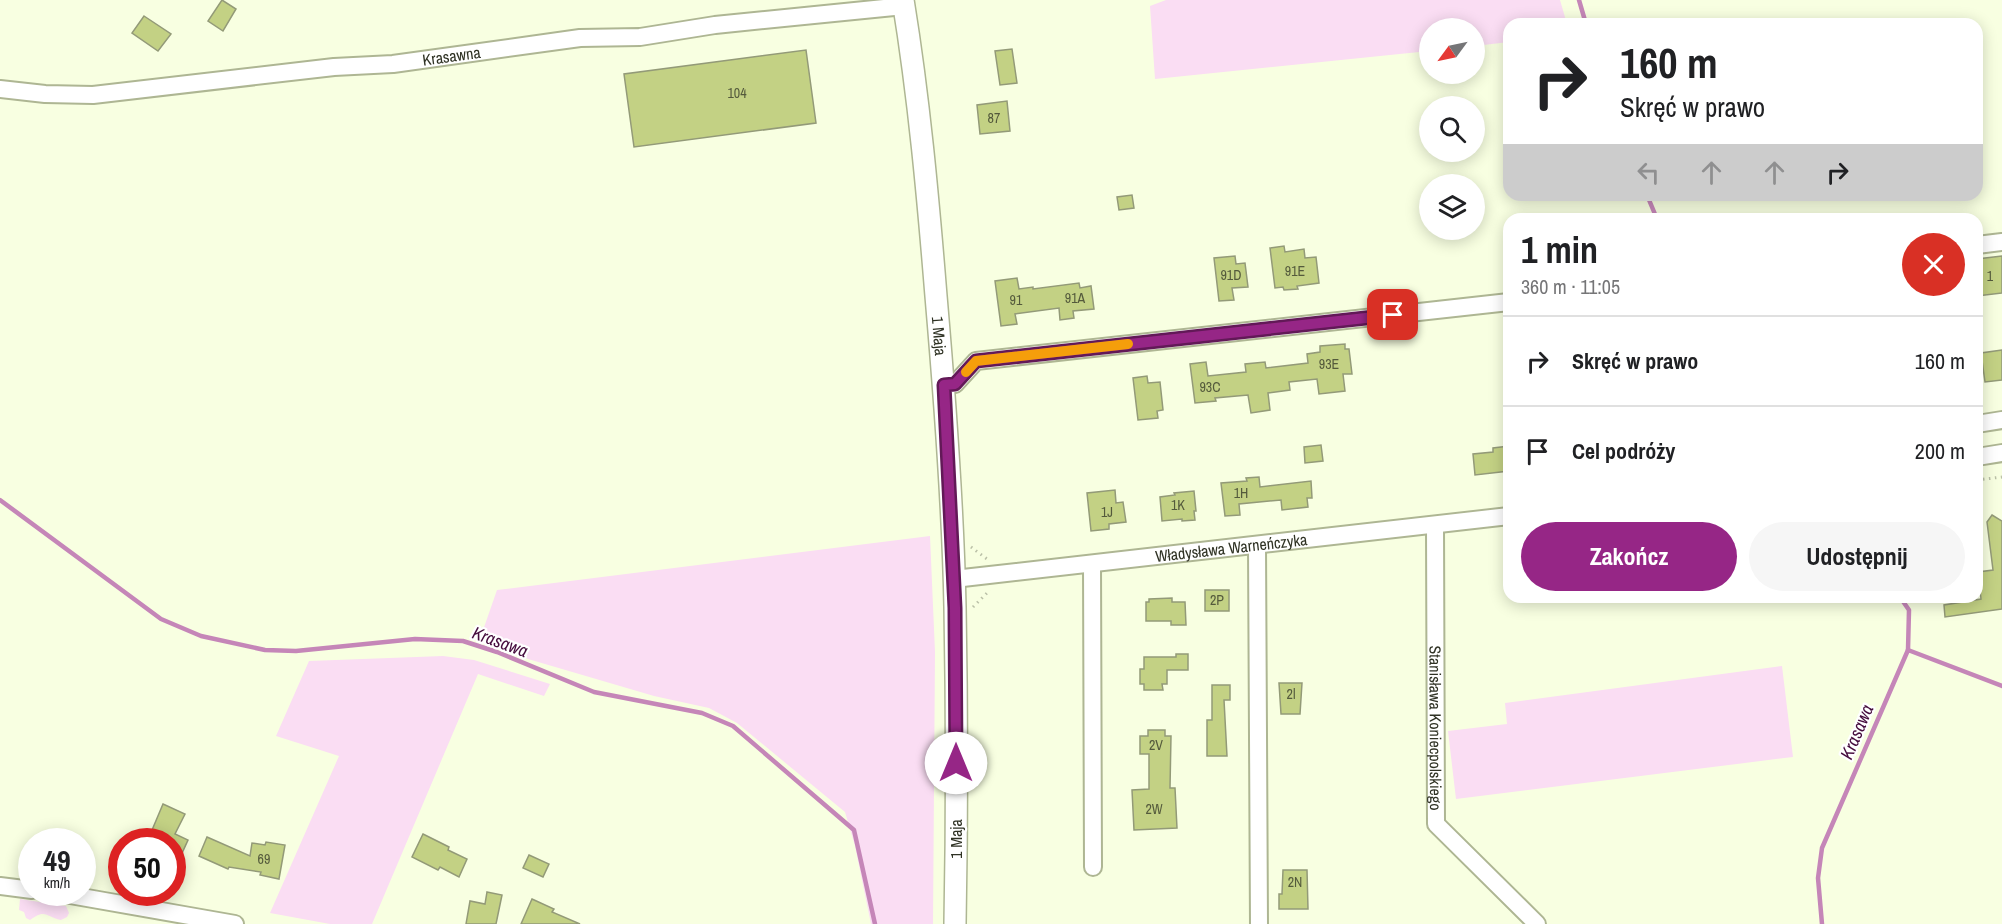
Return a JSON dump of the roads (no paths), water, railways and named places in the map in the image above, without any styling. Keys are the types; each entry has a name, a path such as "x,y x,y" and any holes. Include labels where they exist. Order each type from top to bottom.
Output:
{"main road":[{"name":"1 Maja","path":"904,3 921,132 944,385 954,579 955,924"}],"street":[{"name":"Krasawna","path":"0,89 45,94 93,95 334,67 393,64 580,38 640,37 725,24 904,3"},
{"path":"1983,244 2002,242"},
{"path":"944,385 955,384 976,361 1503,303"},
{"path":"1983,423 2002,420"},
{"path":"1983,456 2002,453"},
{"name":"Władysława Warneńczyka","path":"954,579 1503,517"},
{"name":"Stanisława Koniecpolskiego","path":"1435,526 1436,824 1537,924"},
{"path":"1257,546 1259,924"},
{"path":"1092,564 1093,867"},
{"path":"0,886 18,888"},
{"path":"96,900 226,923"}],"waterway":[{"path":"1579,0 1584,18"},
{"path":"1650,201 1654,213"},
{"name":"Krasawa","path":"0,500 161,619 201,636 265,650 296,651 415,639 463,641 497,652 594,692 702,713 733,726 854,830 875,924"},
{"path":"1904,603 1909,610 1908,650"},
{"name":"Krasawa","path":"1822,924 1818,878 1822,848 1908,650 2002,686"}]}
